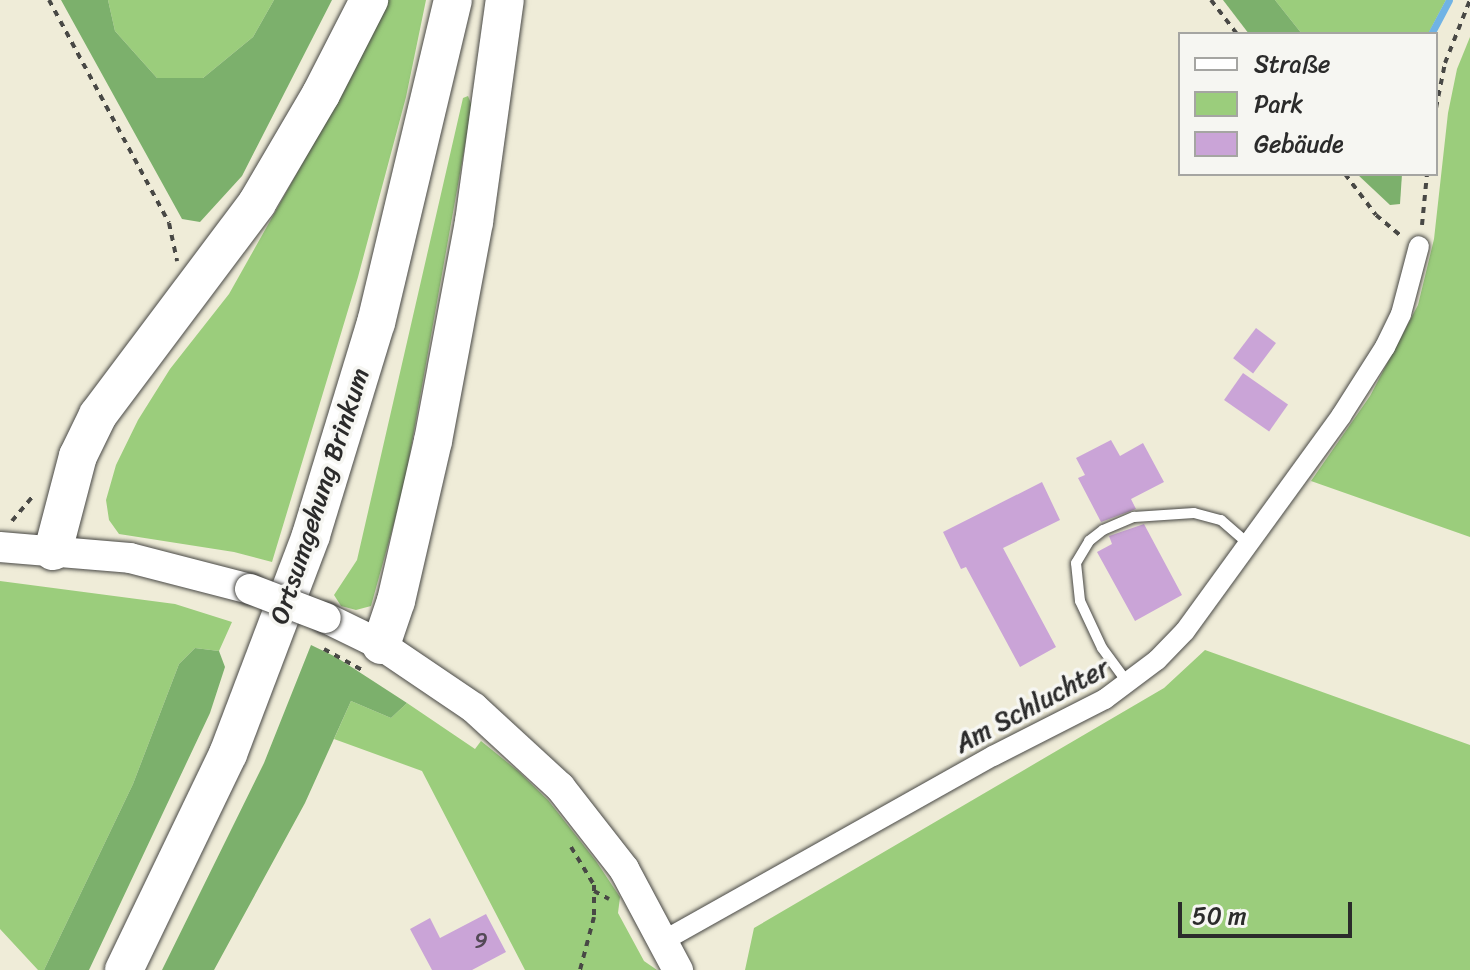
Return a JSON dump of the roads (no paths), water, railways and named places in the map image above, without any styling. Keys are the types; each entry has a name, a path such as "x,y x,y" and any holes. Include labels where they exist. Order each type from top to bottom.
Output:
{"highway":[{"path":"53,551 78,456 98,415 257,203 321,94 369,0"},
{"name":"Ortsumgehung Brinkum","path":"124,970 228,754 311,535 376,323 453,0"},
{"path":"375,659 396,601 433,441 474,222 505,0"}],"street":[{"name":"Am Schluchter","path":"663,941 1128,683 1185,631 1341,416 1385,347 1401,314 1419,246"},
{"path":"4,536 53,551 158,563 250,589 320,631 474,708 560,787 624,869 678,970"}],"lane":[{"path":"1128,683 1102,648 1080,601 1076,563 1089,541 1103,530 1134,517 1194,513 1221,520 1247,543"}],"waterway":[{"path":"1432,32 1449,0"}]}
